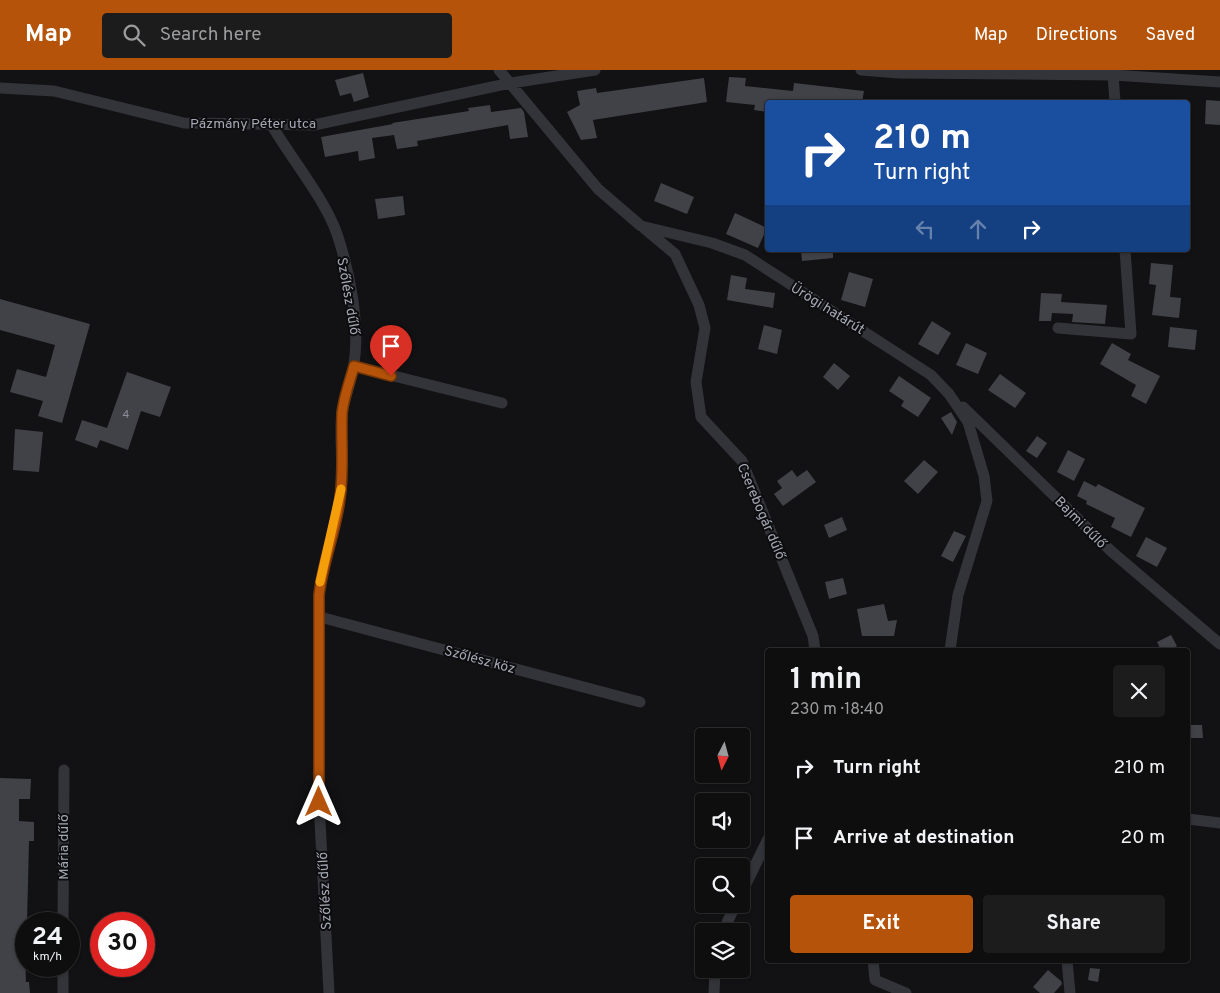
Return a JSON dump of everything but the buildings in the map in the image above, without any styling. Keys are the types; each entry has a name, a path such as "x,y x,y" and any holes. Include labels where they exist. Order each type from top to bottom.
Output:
{"street":[{"name":"Ürögi határút","path":"499,70 598,188 641,226 712,243 744,255 931,375 949,394 968,422 984,476 987,501 958,594 950,648"},
{"name":"Pázmány Péter utca","path":"0,88 54,91 184,123 314,125 511,83 595,70"},
{"path":"861,70 899,73 1108,74 1220,82"},
{"path":"1108,74 1114,100"},
{"name":"Szőlész dűlő","path":"271,124 315,193 337,233 353,303 357,336 354,366 342,413 343,470 340,500 332,538 322,568 319,802 329,993"},
{"name":"Cserebogár dűlő","path":"641,226 675,254 699,305 705,328 696,382 700,417 742,461 814,636 815,648"},
{"path":"1058,328 1132,334 1125,252"},
{"path":"354,366 502,404"},
{"name":"Bajmi dűlő","path":"949,394 1111,551 1220,644"},
{"name":"Szőlész köz","path":"320,617 640,702"},
{"name":"Mária dűlő","path":"63,912 64,770"},
{"path":"1190,819 1220,823"},
{"path":"750,876 765,845"},
{"path":"873,963 875,980 906,993"},
{"path":"1067,963 1070,993"},
{"path":"63,977 63,993"},
{"path":"714,993 715,978"}],"slow traffic":[{"path":"320,582 322,568 332,538 341,489"}],"route":[{"path":"319,802 319,595 322,568 332,538 340,500 343,470 342,413 354,366 391,376"}]}
